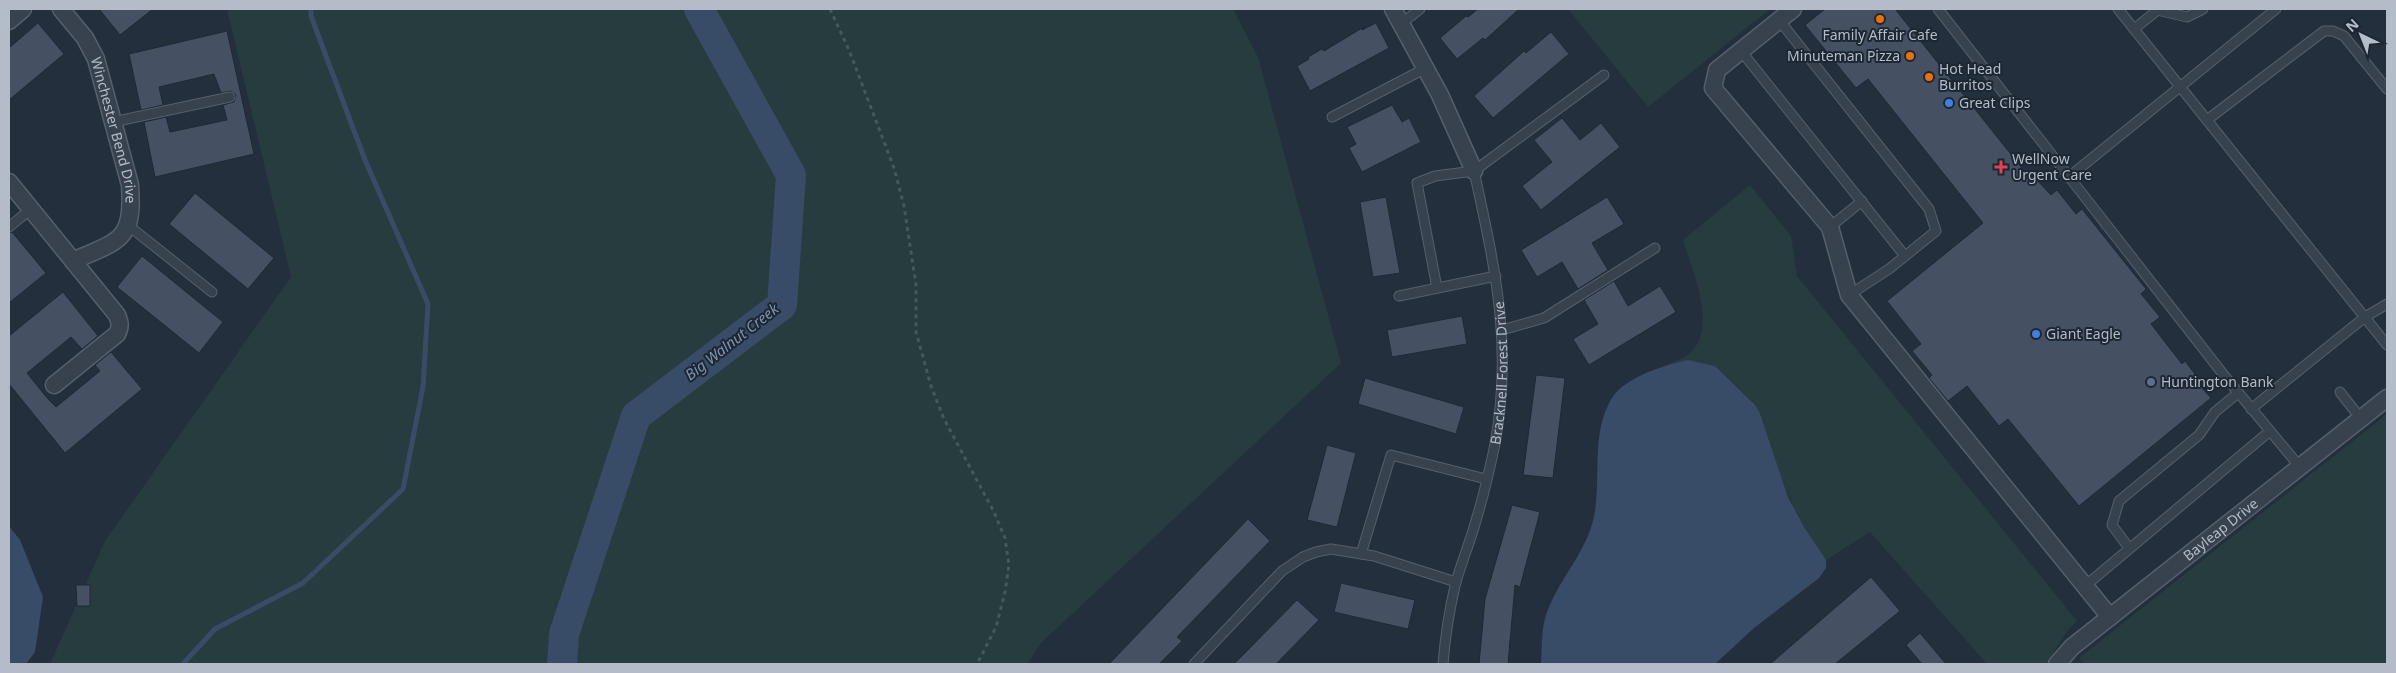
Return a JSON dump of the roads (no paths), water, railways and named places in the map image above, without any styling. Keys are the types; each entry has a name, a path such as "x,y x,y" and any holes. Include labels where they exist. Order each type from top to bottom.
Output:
{"street":[{"path":"9,21 23,9"},
{"name":"Winchester Bend Drive","path":"61,9 85,38 96,59 130,185 131,204 128,226"},
{"name":"Bracknell Forest Drive","path":"1393,9 1458,132 1474,171"},
{"path":"1793,9 1717,70 1713,88 1830,227 1850,295 2110,617"},
{"path":"9,182 117,315 120,328 117,334 54,385"},
{"path":"74,261 118,239 128,226"},
{"name":"Bayleap Drive","path":"2057,664 2072,647 2387,398"}],"lane":[{"path":"1401,24 1420,9"},
{"path":"1938,9 2238,393 2300,467"},
{"path":"2118,9 2387,344"},
{"path":"2134,30 2158,10 2187,17 2203,9"},
{"path":"2070,176 2276,9"},
{"path":"1779,20 1929,209 1936,231 1905,256 1850,295"},
{"path":"2207,120 2324,31 2333,31 2344,36 2387,89"},
{"path":"1741,51 1905,256"},
{"path":"1332,117 1424,69"},
{"path":"1437,288 1417,183 1435,176 1474,171 1604,74"},
{"path":"113,122 230,97"},
{"name":"Bracknell Forest Drive","path":"1444,664 1445,640 1456,582 1478,517 1495,444 1501,402 1504,349 1496,276 1474,171"},
{"path":"1830,227 1862,201"},
{"path":"9,227 31,210"},
{"path":"128,226 212,292"},
{"path":"1502,330 1544,318 1655,248"},
{"path":"1399,296 1496,276"},
{"path":"2252,409 2365,317 2387,304"},
{"path":"2340,392 2361,419"},
{"path":"2129,548 2112,525 2120,501 2199,435 2215,412 2238,393"},
{"path":"2085,586 2270,431"},
{"path":"1362,554 1391,455 1486,479"},
{"path":"1194,664 1292,563 1316,552 1331,549 1362,554 1456,582"}],"water":[{"path":"1688,360 1715,366 1759,411 1788,497 1804,527 1826,560 1826,568 1819,578 1754,628 1715,664 1541,664 1542,633 1546,615 1589,533 1593,521 1596,506 1601,427 1612,398 1626,384 1646,373"},
{"path":"9,526 20,540 43,597 35,652 26,664 9,664"}],"waterway":[{"path":"183,664 215,629 303,583 403,489 423,387 428,304 365,160 311,16 311,9"},
{"name":"Big Walnut Creek","path":"562,664 564,634 636,416 782,305 791,175 699,9"}],"place":[{"name":"Family Affair Cafe","path":"1880,19"},
{"name":"Minuteman Pizza","path":"1910,56"},
{"name":"Hot Head Burritos","path":"1929,77"},
{"name":"Great Clips","path":"1949,103"},
{"name":"WellNow Urgent Care","path":"2001,167"},
{"name":"Giant Eagle","path":"2036,334"},
{"name":"Huntington Bank","path":"2151,382"}]}
